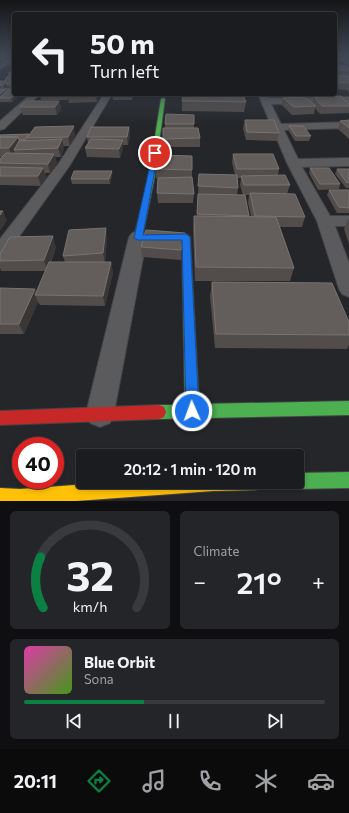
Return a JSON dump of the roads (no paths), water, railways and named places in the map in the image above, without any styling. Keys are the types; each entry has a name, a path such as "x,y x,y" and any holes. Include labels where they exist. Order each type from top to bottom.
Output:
{"street":[{"path":"0,91 12,91"},
{"path":"0,127 34,96"},
{"path":"0,251 64,165 107,96"},
{"path":"349,100 264,98 293,163 325,221 349,290"},
{"path":"100,413 151,180 163,99"},
{"path":"276,127 349,125"},
{"path":"293,163 349,162"},
{"path":"325,221 349,221"},
{"path":"138,238 186,237 192,411"},
{"path":"0,418 100,413 349,408"},
{"path":"304,481 349,480"},
{"path":"13,498 213,492 226,489"}]}
